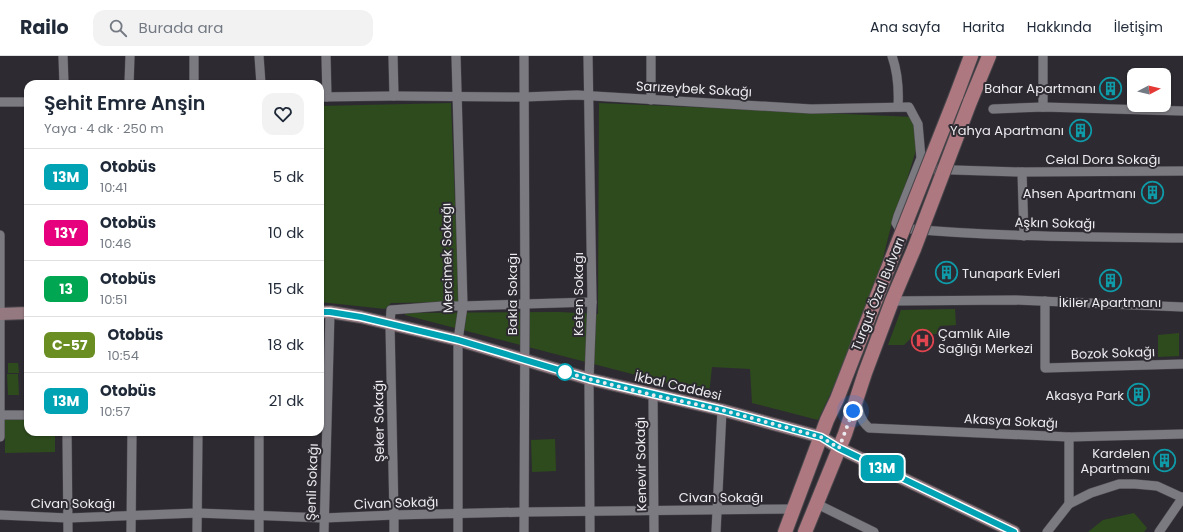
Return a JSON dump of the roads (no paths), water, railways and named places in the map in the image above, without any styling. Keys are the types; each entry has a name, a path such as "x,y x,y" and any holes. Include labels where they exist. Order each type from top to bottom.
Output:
{"main road":[{"name":"Turgut Özal Bulvarı","path":"785,532 827,420 837,399 971,56"},
{"name":"Turgut Özal Bulvarı","path":"805,532 839,448 892,301 914,249 989,56"},
{"name":"İkbal Caddesi","path":"325,312 361,317 458,340 589,379 722,410 821,437 839,448 1014,532"},
{"path":"0,314 24,313"}],"street":[{"path":"63,56 64,80"},
{"path":"129,80 130,56"},
{"path":"194,56 194,80"},
{"path":"259,56 261,80"},
{"path":"324,97 326,56"},
{"path":"393,56 394,96"},
{"name":"Mercimek Sokağı","path":"456,56 463,306 458,340 458,532"},
{"name":"Bakla Sokağı","path":"524,56 524,532"},
{"name":"Keten Sokağı","path":"588,56 592,302 589,379 590,532"},
{"path":"651,56 651,100"},
{"path":"892,56 895,64 899,89 898,107"},
{"path":"1043,56 1043,107"},
{"name":"Sarızeybek Sokağı","path":"324,97 524,97 589,95 811,109 909,107 918,124 921,158 896,223 899,228 927,231"},
{"path":"0,102 24,102"},
{"path":"993,109 1043,107 1183,111"},
{"name":"Celal Dora Sokağı","path":"916,169 1022,172 1183,171"},
{"path":"1022,172 1024,236"},
{"name":"Aşkın Sokağı","path":"927,231 1024,236 1183,238"},
{"path":"0,235 0,437"},
{"path":"892,301 1008,300 1183,307"},
{"name":"Bozok Sokağı","path":"1045,301 1045,368 1183,364"},
{"path":"463,306 592,302"},
{"name":"Şeker Sokağı","path":"394,532 390,325 391,310 463,306"},
{"name":"Şenli Sokağı","path":"324,532 325,312"},
{"name":"Kenevir Sokağı","path":"653,395 654,532"},
{"name":"Akasya Sokağı","path":"857,400 860,415 863,422 869,428 1069,437 1183,434"},
{"path":"716,532 722,410"},
{"path":"0,415 24,415"},
{"path":"67,436 68,532"},
{"path":"131,532 132,436"},
{"path":"197,532 198,436"},
{"path":"259,436 259,532"},
{"path":"1069,437 1069,504"},
{"path":"1047,532 1069,504 1091,493 1119,484 1157,486 1183,497 1160,532"},
{"path":"817,504 874,532"},
{"name":"Civan Sokağı","path":"0,515 68,518 197,513 324,518 525,512 794,509"}],"place":[{"name":"Bahar Apartmanı","path":"1111,88"},
{"name":"Yahya Apartmanı","path":"1080,130"},
{"name":"Ahsen Apartmanı","path":"1152,193"},
{"name":"Tunapark Evleri","path":"946,273"},
{"name":"İkiler Apartmanı","path":"1110,280"},
{"name":"Çamlık Aile Sağlığı Merkezi","path":"922,340"},
{"name":"Akasya Park","path":"1139,395"},
{"name":"Kardelen Apartmanı","path":"1165,460"}]}
